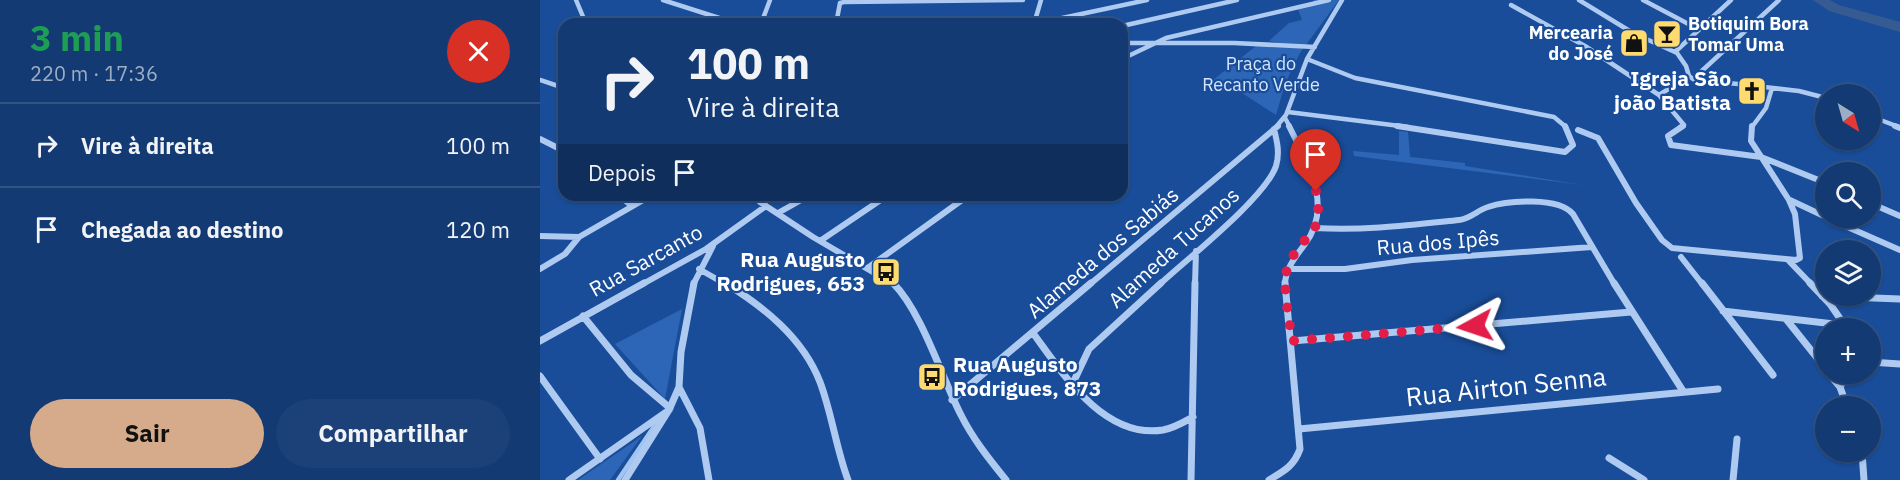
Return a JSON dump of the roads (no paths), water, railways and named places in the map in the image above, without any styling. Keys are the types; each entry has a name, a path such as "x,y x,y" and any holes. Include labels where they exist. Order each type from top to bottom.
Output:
{"street":[{"path":"576,0 584,18"},
{"path":"663,0 719,18"},
{"path":"763,18 770,0"},
{"path":"837,18 840,3 1023,0"},
{"path":"1035,18 1039,0 1048,0"},
{"path":"1062,18 1147,0"},
{"path":"1128,25 1237,0"},
{"path":"1128,56 1151,43 1329,0"},
{"path":"1269,480 1295,462 1300,449 1285,281 1288,269 1315,228 1320,216 1316,191 1287,115 1307,59 1342,0"},
{"path":"1579,0 1632,33 1675,52 1686,66 1691,78"},
{"path":"1675,52 1698,28 1731,0"},
{"path":"1659,95 1691,78 1779,0"},
{"path":"1647,1 1698,28"},
{"path":"1511,5 1576,41 1659,95 1684,125 1668,136 1671,145 1761,157 1815,179"},
{"path":"1128,43 1234,43 1315,47"},
{"path":"1287,115 1492,139 1565,152 1573,145 1566,128 1558,119 1355,78 1307,59"},
{"path":"1691,78 1799,91 1815,95"},
{"path":"540,80 558,86"},
{"path":"1578,130 1598,138 1636,203 1662,240 1672,248 1796,260 1800,258 1801,251 1795,214 1789,200 1751,141 1751,130 1766,108 1772,88"},
{"name":"Alameda dos Sabiás","path":"952,400 1274,129 1287,115"},
{"path":"1881,120 1900,128"},
{"name":"Alameda Tucanos","path":"1073,384 1089,349 1252,200 1268,182 1280,156 1274,129"},
{"path":"540,139 558,148"},
{"path":"1789,200 1815,212"},
{"path":"626,201 632,206"},
{"path":"540,269 565,254 579,237 641,201"},
{"path":"761,201 820,241 870,267 890,280 901,291 912,309 952,400 977,444 1006,480"},
{"path":"778,213 799,201"},
{"path":"820,241 879,201"},
{"path":"870,267 961,201"},
{"path":"1315,228 1352,230 1463,220 1476,215 1485,208 1503,205 1552,203 1564,206 1573,214 1631,312 1683,391"},
{"name":"Rua Sarcanto","path":"540,340 715,243 766,206"},
{"path":"1881,208 1900,216"},
{"path":"1851,228 1900,250"},
{"path":"540,236 579,237"},
{"path":"625,480 669,409 678,387 688,305 699,269 715,243"},
{"name":"Rua dos Ipês","path":"1288,269 1345,269 1412,260 1592,247"},
{"path":"1191,480 1196,251"},
{"path":"1681,257 1773,375"},
{"path":"1788,259 1815,288"},
{"path":"699,269 738,292 791,333 803,348 815,370 848,480"},
{"path":"1881,298 1900,299"},
{"path":"1723,311 1834,324 1841,320 1830,306"},
{"path":"1292,341 1631,312"},
{"path":"583,316 631,375 669,409"},
{"path":"1786,318 1815,355"},
{"path":"1033,333 1073,384 1106,416 1125,426 1145,430 1163,430 1193,417"},
{"path":"1881,363 1900,364"},
{"path":"540,376 600,459"},
{"path":"1837,384 1843,396"},
{"path":"678,387 700,428 709,480"},
{"name":"Rua Airton Senna","path":"1299,429 1718,388"},
{"path":"569,480 669,409"},
{"path":"1733,480 1737,439"},
{"path":"1609,458 1644,480"},
{"path":"1863,462 1864,480"}],"waterway":[{"path":"1820,0 1834,8 1900,27"},
{"path":"618,480 659,419"}],"place":[{"name":"Botiquim Bora Tomar Uma","path":"1667,34"},
{"name":"Mercearia do José","path":"1634,43"},
{"name":"Igreja São joão Batista","path":"1752,91"},
{"name":"Rua Augusto Rodrigues, 653","path":"886,272"},
{"name":"Rua Augusto Rodrigues, 873","path":"932,377"}],"park label":[{"name":"Praça do Recanto Verde","path":"1261,74"}]}
